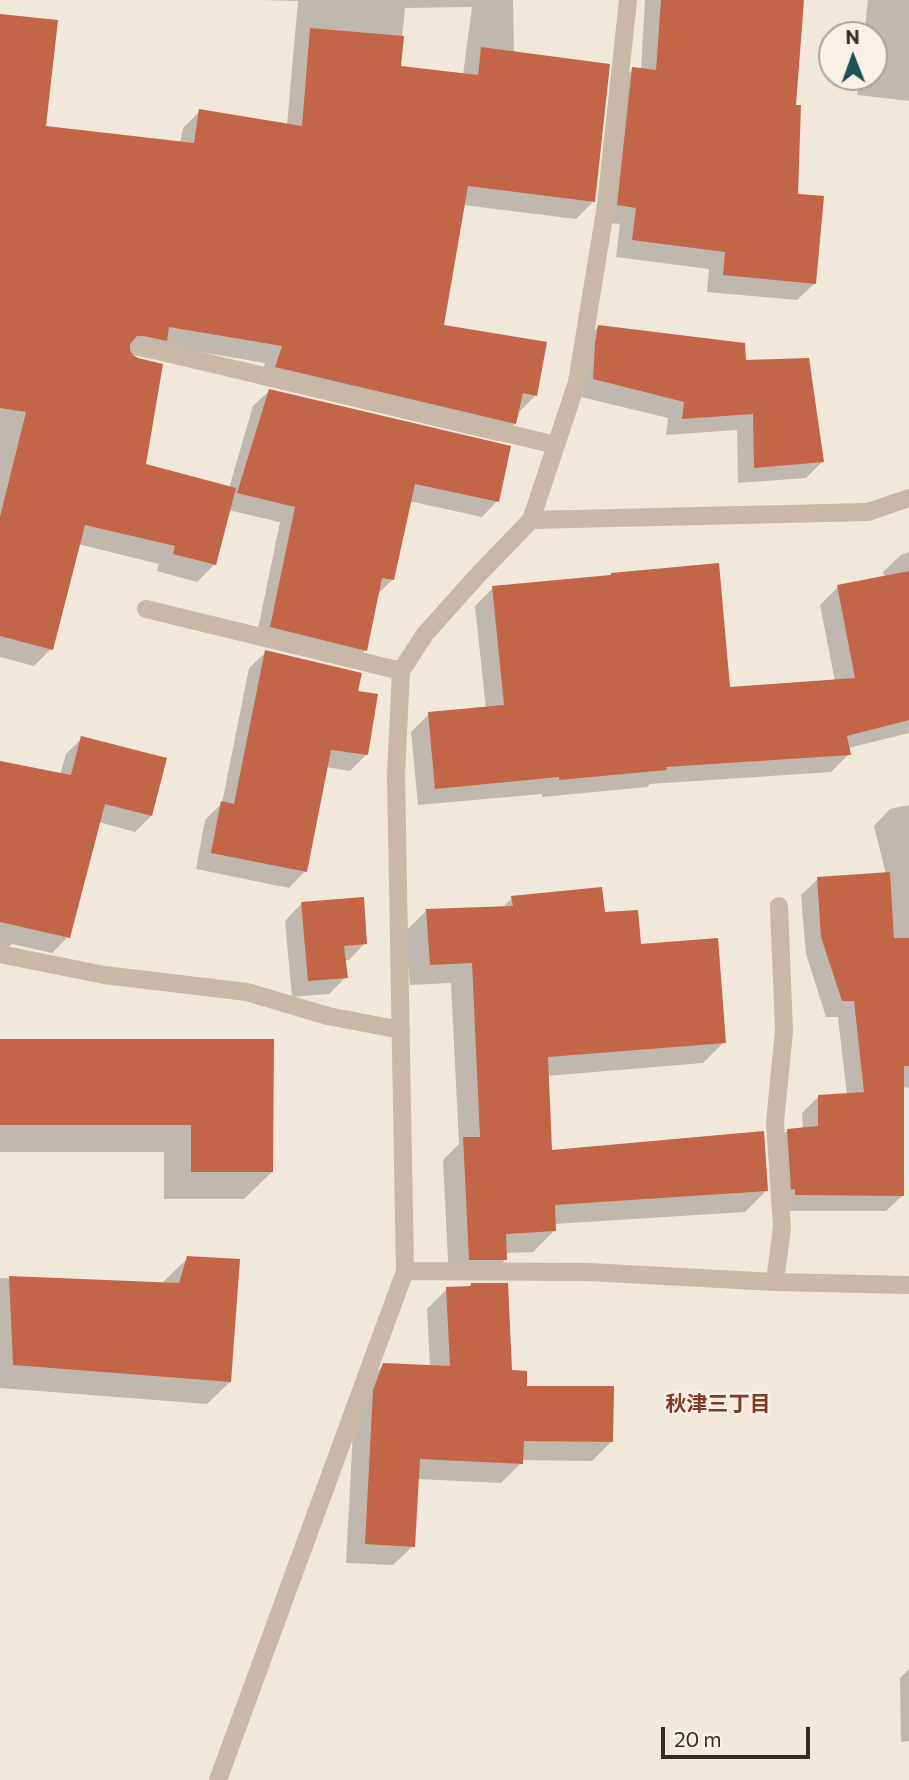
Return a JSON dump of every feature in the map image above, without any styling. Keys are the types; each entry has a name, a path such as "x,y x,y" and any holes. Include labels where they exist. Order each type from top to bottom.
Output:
{"street":[{"path":"218,1780 405,1271 396,775 401,671 425,634 531,520 577,382 606,205 628,0"},
{"path":"141,347 556,445"},
{"path":"531,520 868,512 909,498"},
{"path":"146,609 401,671"},
{"path":"775,1282 782,1227 775,1122 783,1031 779,906"},
{"path":"0,954 104,975 247,992 328,1016 401,1030"},
{"path":"405,1271 589,1272 775,1282 909,1285"}],"building":[{"path":"661,0 804,0 796,105 801,105 798,194 824,196 816,284 723,275 725,252 632,240 636,208 617,205 632,67 656,70"},
{"path":"0,14 58,20 46,126 194,143 199,109 302,126 310,28 404,36 401,66 478,75 481,47 610,64 595,202 468,186 444,325 547,342 537,396 523,393 516,424 275,367 282,346 169,327 167,341 137,336 130,344 133,355 163,364 146,464 236,488 216,565 173,554 175,546 85,525 53,650 0,636 0,517 26,412 0,408"},
{"path":"598,325 745,343 746,360 809,358 824,462 754,468 753,414 682,419 684,402 593,379"},
{"path":"269,389 511,446 499,502 415,484 394,580 382,578 367,651 270,627 295,507 237,493"},
{"path":"719,563 730,687 855,678 837,585 909,571 909,720 847,736 851,755 666,767 667,770 435,789 428,712 504,705 492,586"},
{"path":"265,650 362,673 358,691 378,694 368,755 331,750 307,872 211,853 221,801 234,804"},
{"path":"81,736 167,758 152,816 105,804 70,938 0,922 0,761 71,775"},
{"path":"890,872 894,938 909,938 909,1066 904,1066 904,1196 795,1195 795,1189 791,1190 787,1129 818,1126 818,1095 864,1092 854,1001 842,1001 821,937 817,877"},
{"path":"602,887 605,912 638,910 641,944 718,938 726,1043 548,1057 552,1150 764,1131 768,1191 555,1205 556,1231 506,1234 507,1260 469,1260 463,1137 480,1137 472,963 430,965 426,909 513,906 511,896"},
{"path":"364,897 367,944 344,946 348,978 308,981 301,902"},
{"path":"0,1039 274,1039 273,1172 191,1172 191,1125 0,1125"},
{"path":"187,1256 240,1259 231,1382 13,1365 9,1276 179,1283"},
{"path":"471,1283 508,1283 512,1370 527,1371 527,1386 614,1386 613,1442 524,1441 523,1464 420,1459 415,1547 365,1544 373,1390 383,1363 450,1366 446,1287 471,1286"}],"district":[{"name":"秋津三丁目","path":"718,1404"}]}
